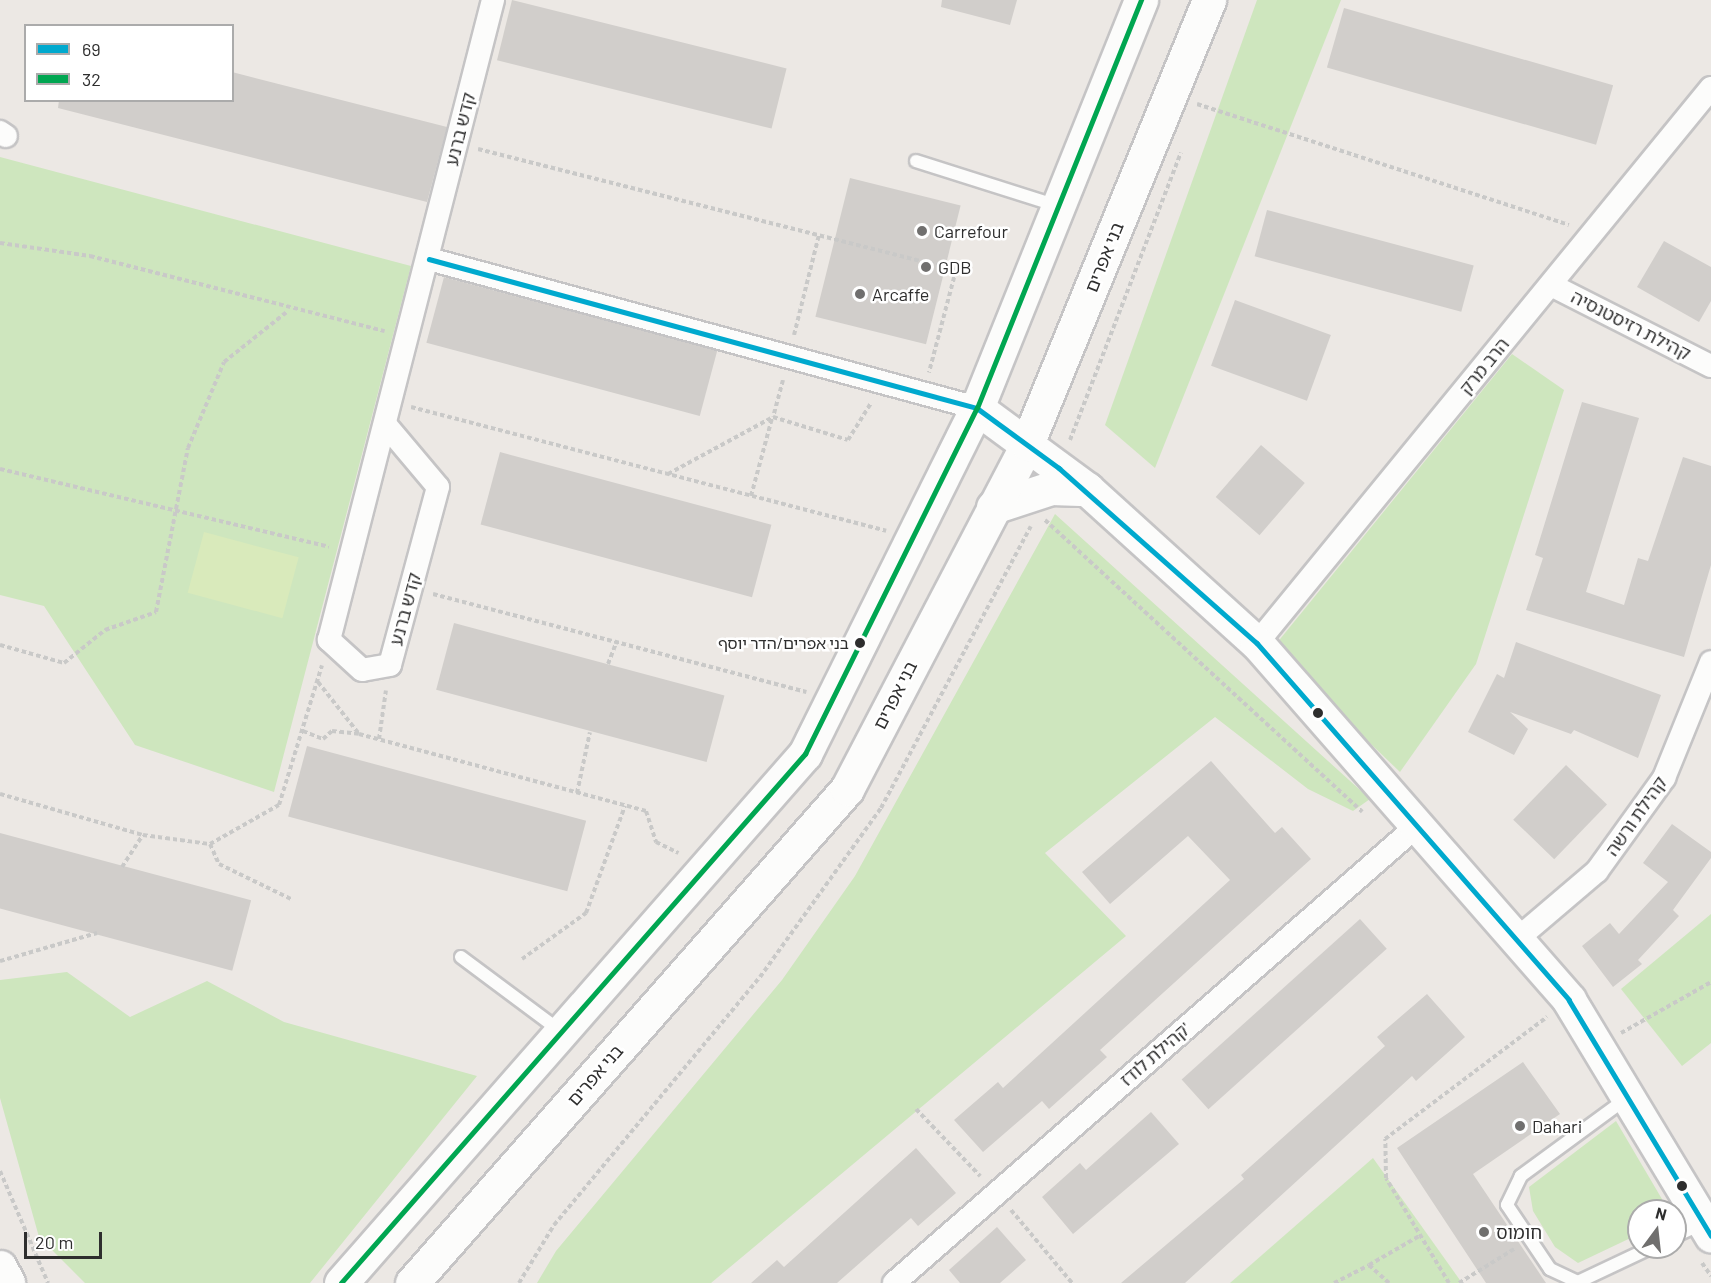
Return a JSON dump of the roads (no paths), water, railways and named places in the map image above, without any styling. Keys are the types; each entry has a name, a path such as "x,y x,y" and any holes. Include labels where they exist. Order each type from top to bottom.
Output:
{"main road":[{"path":"341,1283 805,754 977,408 1141,0"},
{"name":"בני אפרים","path":"412,1283 847,789 1027,444 1209,0"},
{"path":"977,408 1087,489 1257,643 1407,835 1516,940 1557,1009 1597,1047 1628,1097 1696,1231"},
{"path":"993,507 1042,490 1087,489"},
{"path":"0,1268 8,1283"}],"street":[{"name":"קדש ברנע","path":"385,424 438,487 390,665 362,670 329,640 385,424 429,259 493,0"},
{"name":"הרב מרק","path":"1257,643 1711,88"},
{"path":"429,259 977,408"},
{"name":"קהילת רזיסטנסיה","path":"1551,285 1711,366"},
{"name":"קהילת ורשה","path":"1516,940 1597,871 1664,778 1711,662"},
{"name":"קהילת לודז'","path":"894,1283 1407,835"}],"lane":[{"path":"916,161 1058,206"},
{"path":"461,957 561,1032"},
{"path":"1627,1259 1578,1282 1550,1269 1507,1204 1521,1176 1628,1097"}],"place":[{"name":"Carrefour","path":"922,231"},
{"name":"GDB","path":"926,267"},
{"name":"Arcaffe","path":"860,294"},
{"name":"בני אפרים/הדר יוסף","path":"860,643"},
{"name":"Dahari","path":"1520,1126"},
{"name":"חומוס","path":"1484,1232"}]}
